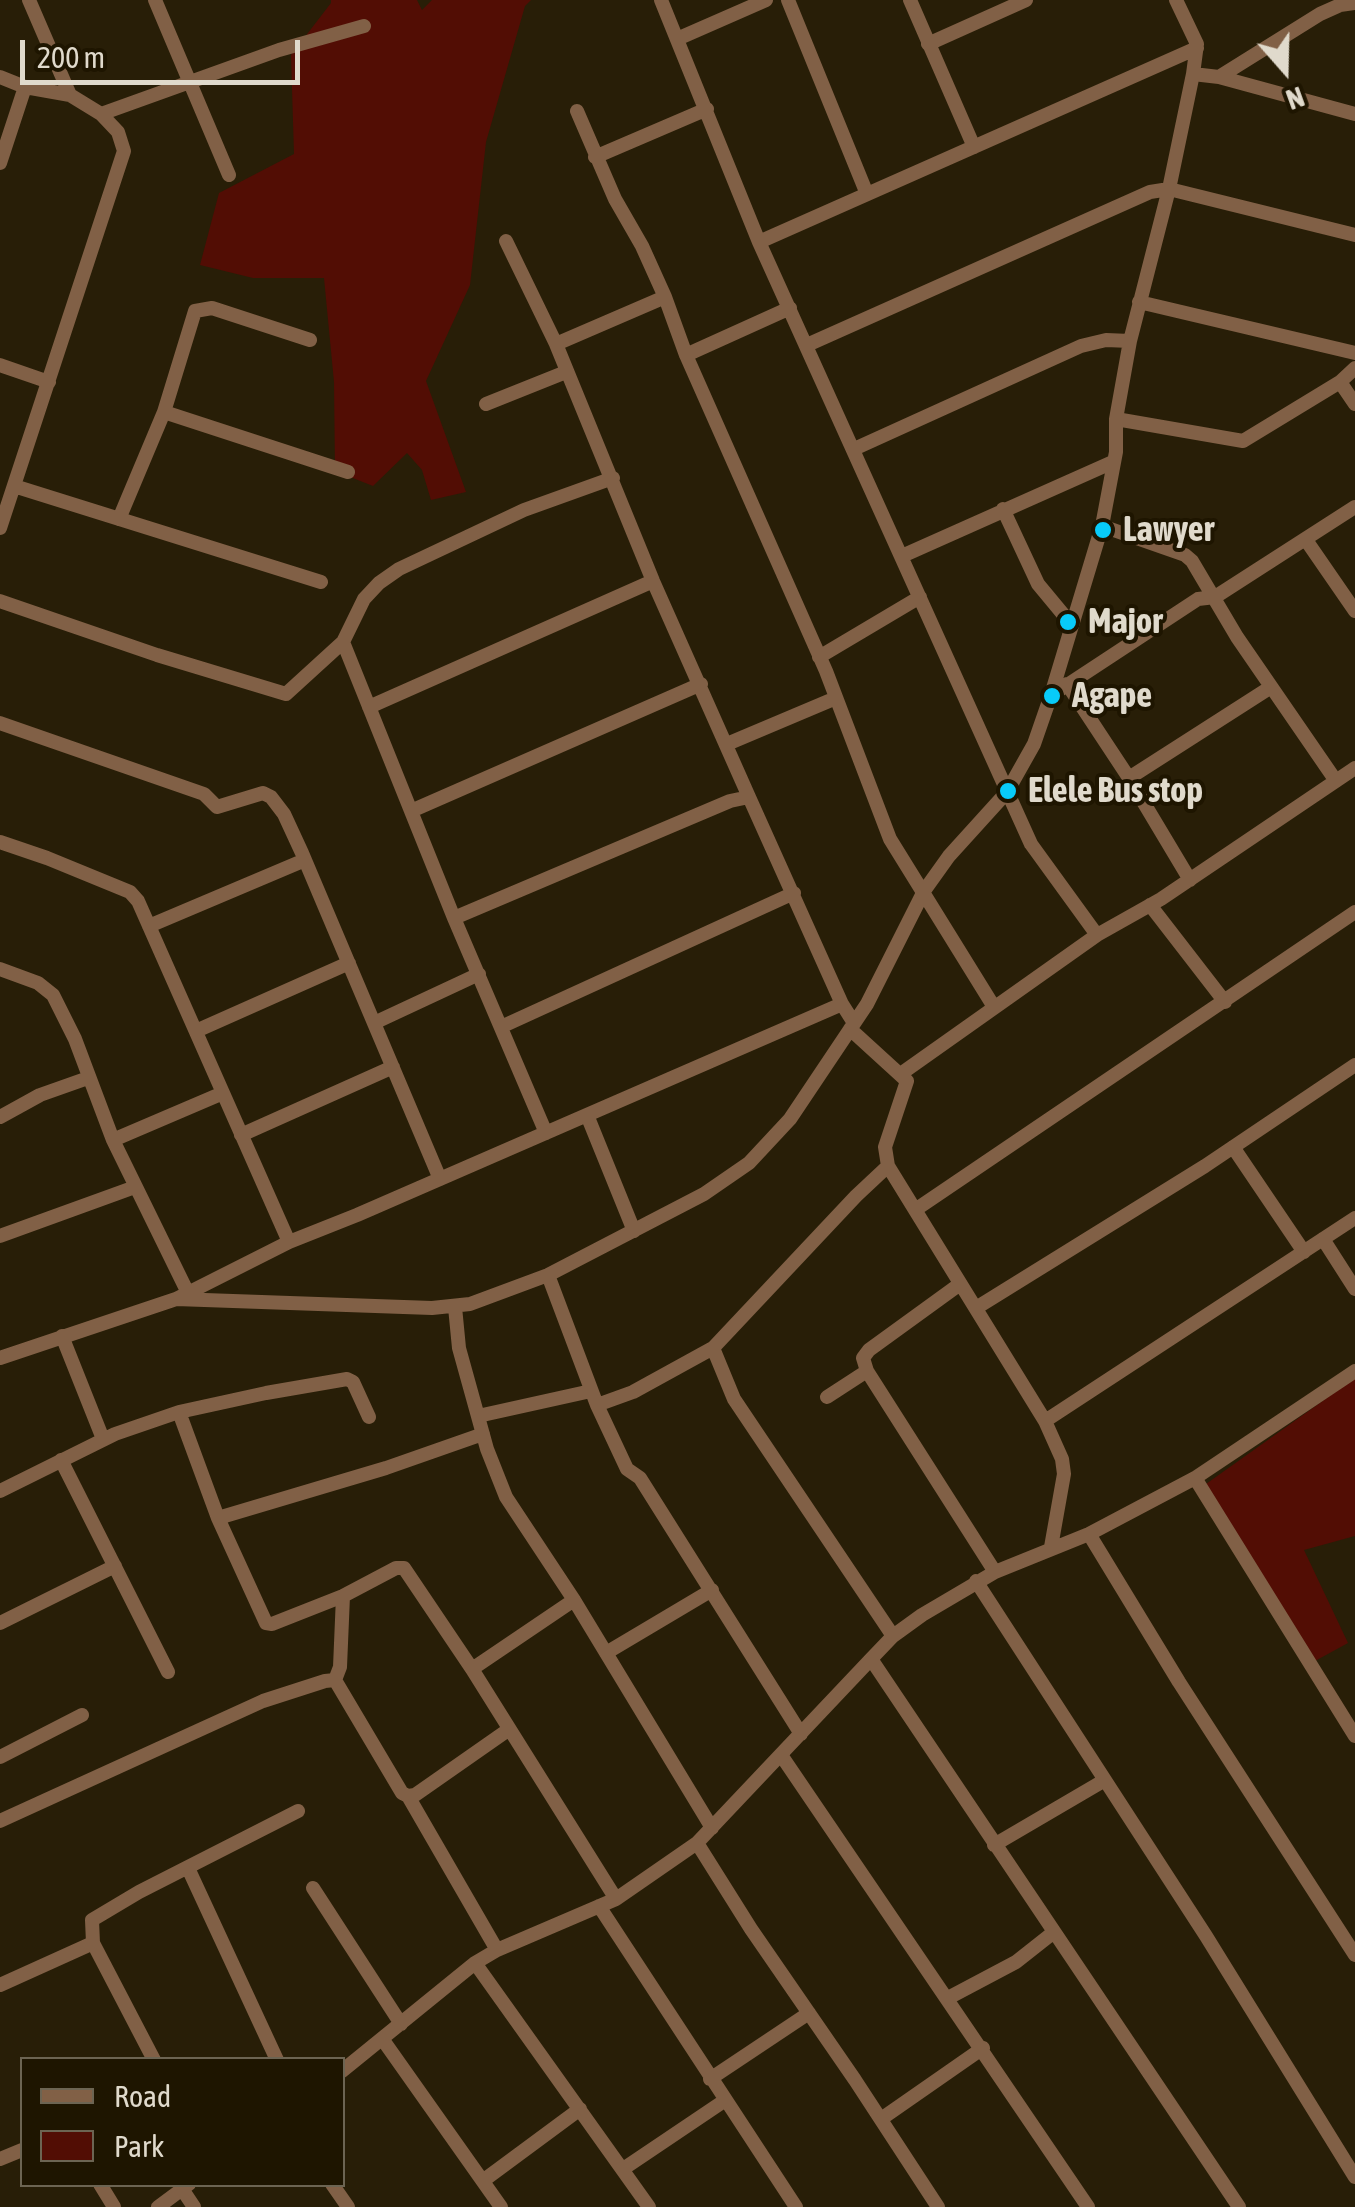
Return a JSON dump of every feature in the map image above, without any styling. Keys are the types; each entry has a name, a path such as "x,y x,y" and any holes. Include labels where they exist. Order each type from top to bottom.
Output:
{"street":[{"path":"30,0 70,94"},
{"path":"156,0 229,174"},
{"path":"661,0 759,242 1030,844 1096,935"},
{"path":"677,39 766,0"},
{"path":"788,0 867,194"},
{"path":"910,0 974,147"},
{"path":"928,44 1026,0"},
{"path":"182,1295 455,1307 548,1275 704,1194 749,1163 790,1120 876,988 924,891 949,856 1006,792 1034,744 1051,696 1102,526 1130,341 1169,188 1198,48 1176,0"},
{"path":"1219,76 1320,14 1352,2"},
{"path":"101,114 279,50 364,26"},
{"path":"759,242 1198,48"},
{"path":"1193,74 1219,76 1355,114"},
{"path":"0,76 25,87 70,94 101,114 122,138 124,151 0,528"},
{"path":"0,163 25,87"},
{"path":"595,157 706,109"},
{"path":"577,111 595,157 665,297 686,355 819,657 890,839 994,1007"},
{"path":"807,345 1150,192 1169,188 1355,235"},
{"path":"506,241 556,344 653,581 852,1026 907,1081 885,1147 888,1166 1045,1421 1062,1459 1064,1474 1051,1546"},
{"path":"556,344 665,297"},
{"path":"1139,302 1355,354"},
{"path":"119,519 164,412 192,316 200,308 212,308 310,340"},
{"path":"686,355 790,308"},
{"path":"854,449 1081,346 1106,340 1130,341"},
{"path":"0,364 49,382"},
{"path":"1116,419 1243,441 1340,382 1355,368"},
{"path":"486,404 566,372"},
{"path":"1340,382 1355,404"},
{"path":"164,412 348,472"},
{"path":"902,556 1113,462"},
{"path":"0,601 286,694 343,642 364,600 399,569 524,510 613,478"},
{"path":"14,486 321,582"},
{"path":"1051,696 1198,598 1215,597 1355,507"},
{"path":"1004,510 1038,584 1072,625"},
{"path":"1102,526 1185,555 1336,781"},
{"path":"1306,540 1355,610"},
{"path":"368,707 653,581"},
{"path":"819,657 920,596"},
{"path":"343,642 546,1133"},
{"path":"411,811 701,684"},
{"path":"1067,684 1190,880"},
{"path":"1129,778 1270,687"},
{"path":"728,744 836,698"},
{"path":"0,723 204,794 217,807 267,795 284,814 305,860 440,1178"},
{"path":"902,1073 1096,935 1150,906 1355,768"},
{"path":"454,918 730,801 746,790"},
{"path":"0,842 130,892 138,901 289,1242"},
{"path":"149,926 305,860"},
{"path":"502,1026 794,893"},
{"path":"1150,906 1224,1002"},
{"path":"915,1210 1355,912"},
{"path":"196,1031 349,963"},
{"path":"0,969 38,983 54,995 182,1295"},
{"path":"374,1024 479,974"},
{"path":"1,1358 182,1295 289,1242 842,1004"},
{"path":"976,1308 1233,1147 1355,1065"},
{"path":"241,1136 393,1067"},
{"path":"0,1116 40,1095 88,1078"},
{"path":"113,1140 223,1093"},
{"path":"587,1115 634,1231"},
{"path":"1233,1147 1304,1252"},
{"path":"478,1416 634,1392 713,1348 888,1166"},
{"path":"0,1236 135,1187"},
{"path":"1045,1421 1355,1218"},
{"path":"1323,1239 1355,1289"},
{"path":"548,1275 594,1398 627,1470 640,1478 801,1734"},
{"path":"960,1284 865,1354 867,1371 995,1572"},
{"path":"455,1307 459,1348 506,1497 574,1600 712,1828"},
{"path":"62,1336 103,1439"},
{"path":"713,1348 734,1399 894,1636"},
{"path":"826,1397 867,1371"},
{"path":"345,2068 475,1963 616,1900 697,1843 894,1636 995,1572 1051,1546 1089,1534 1195,1478 1355,1371"},
{"path":"0,1491 103,1439 179,1412 339,1378 354,1382 368,1417"},
{"path":"179,1412 218,1518 266,1623 272,1624 342,1596 396,1568 404,1568 616,1900"},
{"path":"218,1518 386,1468 483,1434"},
{"path":"61,1460 168,1672"},
{"path":"1195,1478 1348,1717 1355,1736"},
{"path":"1089,1534 1355,1955"},
{"path":"0,1624 115,1566"},
{"path":"976,1582 1206,1936 1355,2176"},
{"path":"606,1654 712,1590"},
{"path":"342,1596 340,1667 336,1680 498,1950"},
{"path":"472,1669 574,1600"},
{"path":"871,1658 1239,2207"},
{"path":"0,1821 263,1701 336,1680"},
{"path":"0,1756 82,1715"},
{"path":"408,1796 508,1730"},
{"path":"781,1755 1088,2207"},
{"path":"994,1845 1105,1780"},
{"path":"152,2057 93,1943 92,1920 298,1810"},
{"path":"697,1843 938,2207"},
{"path":"188,1868 276,2057"},
{"path":"313,1888 401,2024"},
{"path":"599,1906 796,2207"},
{"path":"948,1998 1016,1962 1054,1932"},
{"path":"0,1985 93,1943"},
{"path":"475,1963 648,2207"},
{"path":"710,2080 809,2013"},
{"path":"383,2040 501,2207"},
{"path":"881,2119 982,2048"},
{"path":"623,2169 724,2100"},
{"path":"484,2180 580,2108"},
{"path":"158,2207 185,2187 194,2207"}],"green space":[{"path":"331,0 417,0 422,10 432,0 531,0 525,6 486,142 470,285 426,381 466,492 431,500 422,470 407,453 373,486 335,471 334,382 324,278 253,278 200,265 219,193 294,154 291,55"},
{"path":"1355,1378 1355,1536 1304,1550 1348,1643 1315,1661 1206,1484"}],"place":[{"name":"Lawyer","path":"1103,530"},
{"name":"Major","path":"1068,622"},
{"name":"Agape","path":"1052,696"},
{"name":"Elele Bus stop","path":"1008,791"}]}
